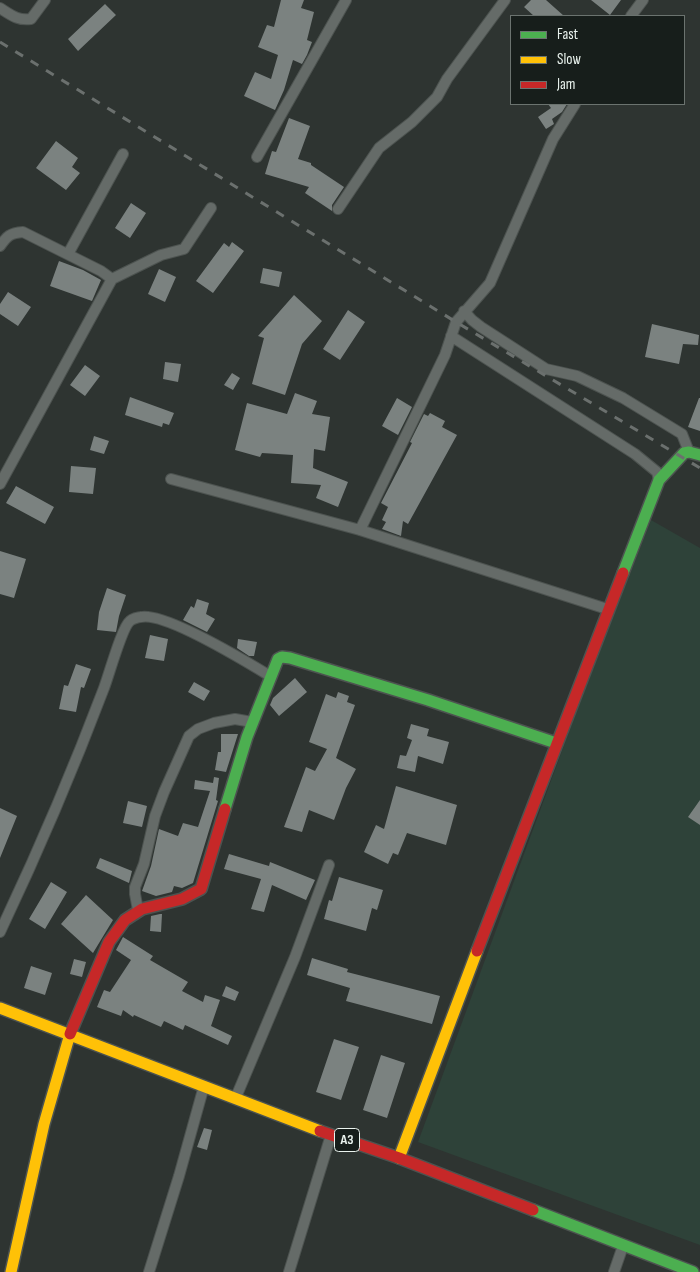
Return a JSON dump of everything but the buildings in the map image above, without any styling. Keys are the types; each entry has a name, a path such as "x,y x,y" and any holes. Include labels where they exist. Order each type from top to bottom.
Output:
{"main road":[{"path":"399,1158 607,609 659,480 684,452 695,453"},
{"path":"11,1272 31,1178 70,1035 106,950 116,931 125,920 138,910 174,902 201,890 252,722 278,659 282,657 290,658 428,700 556,743"},
{"name":"A3","path":"0,1008 331,1135 399,1158 693,1272"}],"street":[{"path":"0,8 18,19 31,19 45,0"},
{"path":"257,157 346,0"},
{"path":"338,209 379,148 412,122 437,97 447,79 505,0"},
{"path":"632,15 643,0"},
{"path":"360,530 445,355 456,322 490,283 553,139 573,105"},
{"path":"68,254 123,154"},
{"path":"0,484 112,279 161,254 184,249 211,208"},
{"path":"0,246 10,233 23,232 101,270 112,279"},
{"path":"464,311 481,327 546,368 577,376 623,398 678,431 695,453"},
{"path":"451,336 635,454 657,472 659,480"},
{"path":"171,479 360,530 607,609"},
{"path":"0,932 22,886 77,756 123,633 130,620 142,616 160,620 200,636 270,676"},
{"path":"138,910 134,894 144,864 155,816 189,736 198,729 214,723 235,719 252,722"},
{"path":"236,1098 295,958 329,865"},
{"path":"150,1272 204,1086"},
{"path":"289,1272 331,1135"},
{"path":"614,1272 623,1246"}],"shaded area":[{"path":"651,520 700,548 700,1245 418,1142 577,710"}],"railway":[{"path":"0,42 456,322 700,468"}],"traffic: fast":[{"path":"623,573 659,480 684,453 689,452 700,455"},
{"path":"225,809 247,737 278,659 282,657 428,700 556,743"},
{"path":"533,1210 693,1272"}],"traffic: slow":[{"path":"399,1158 477,951"},
{"path":"0,1008 320,1131"},
{"path":"11,1272 44,1124 70,1034"}],"traffic: jam":[{"path":"477,951 623,573"},
{"path":"70,1034 109,942 125,920 142,909 182,899 201,889 225,809"},
{"path":"320,1131 399,1158 533,1210"}]}
